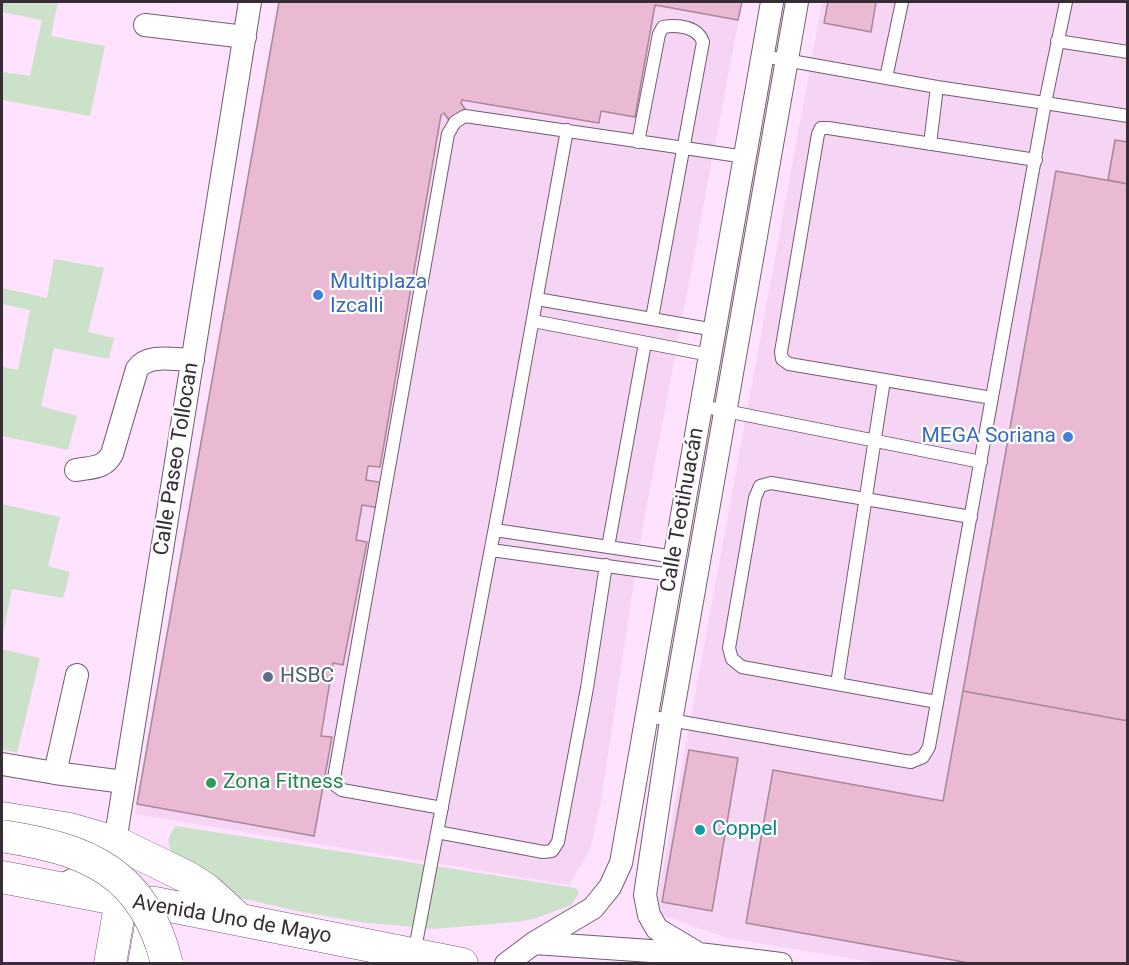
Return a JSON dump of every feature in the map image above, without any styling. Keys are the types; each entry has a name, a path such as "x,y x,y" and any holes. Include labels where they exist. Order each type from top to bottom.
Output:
{"main road":[{"path":"2,818 70,829 115,842 194,882 225,904 240,920"},
{"path":"2,836 50,844 68,850 101,866 116,877 131,889 143,906 161,942 167,963"},
{"name":"Avenida Uno de Mayo","path":"2,878 121,900 155,903 462,963"},
{"path":"110,963 121,900"},
{"path":"144,963 155,903"}],"street":[{"name":"Calle Paseo Tollocan","path":"115,842 250,2"},
{"name":"Calle Teotihuacán","path":"506,963 534,943 593,909 610,887 621,862 772,2"},
{"name":"Calle Teotihuacán","path":"699,954 657,929 649,915 645,895 671,721 798,2"},
{"path":"145,25 245,36"},
{"path":"76,470 102,466 108,462 137,369 142,362 151,359 193,360"},
{"path":"55,773 77,675"},
{"path":"2,764 124,782"},
{"path":"56,888 91,871 115,842"},
{"path":"534,943 699,954 781,963"}],"lane":[{"path":"886,78 902,2"},
{"path":"647,716 911,762 923,757 929,747 1065,2"},
{"path":"638,142 659,34 663,27 671,26 694,30 700,34 703,42 652,318"},
{"path":"1058,41 1128,52"},
{"path":"763,56 937,87 1128,116"},
{"path":"930,144 937,87"},
{"path":"442,808 342,790 335,785 334,778 448,134 455,122 465,116 746,157"},
{"path":"992,398 789,364 782,359 784,333 818,134 821,128 828,128 1036,160"},
{"path":"414,954 495,530 567,130"},
{"path":"537,298 715,330"},
{"path":"533,321 710,355"},
{"path":"608,547 645,343"},
{"path":"837,684 884,380"},
{"path":"701,406 981,462"},
{"path":"937,702 742,667 732,659 729,648 755,498 760,486 771,483 971,517"},
{"path":"495,530 608,547 673,566"},
{"path":"491,550 606,565 673,566"},
{"path":"437,832 543,852 552,851 558,842 587,688 606,565"}],"shaded area":[{"path":"279,2 742,2 640,542 601,801 590,850 569,885 135,814"},
{"path":"822,2 1127,2 1127,963 876,963 728,938 655,913"}],"green space":[{"path":"2,2 58,2 51,36 105,46 90,116 2,100 2,72 30,76 42,20 2,12"},
{"path":"54,259 104,268 88,332 114,338 109,359 54,348 41,406 77,416 68,450 2,436 2,367 18,370 30,310 2,304 2,288 47,298"},
{"path":"2,504 60,517 48,566 70,572 63,598 12,589 2,638"},
{"path":"2,649 40,658 17,753 2,749"},
{"path":"176,826 576,888 579,893 571,905 534,919 516,922 434,929 359,922 227,895 174,856 169,840"}],"building":[{"name":"Multiplaza Izcalli","path":"279,2 742,2 738,20 655,5 635,117 601,111 599,123 462,100 461,103 465,109 449,120 444,113 441,115 380,467 368,466 366,480 384,483 379,508 362,505 356,540 367,542 343,665 333,663 321,736 332,737 314,836 137,804"},
{"path":"828,2 876,2 871,32 824,23"},
{"path":"1115,140 1128,142 1128,184 1108,180"},
{"name":"MEGA Soriana","path":"1056,171 1128,184 1128,721 963,691"},
{"path":"963,691 1128,721 1128,964 975,964 746,923 773,770 943,801"},
{"name":"Coppel","path":"689,750 738,758 712,911 662,902"}],"place":[{"name":"Multiplaza Izcalli","path":"318,295"},
{"name":"MEGA Soriana","path":"1068,437"},
{"name":"HSBC","path":"268,677"},
{"name":"Zona Fitness","path":"211,783"},
{"name":"Coppel","path":"700,830"}]}
